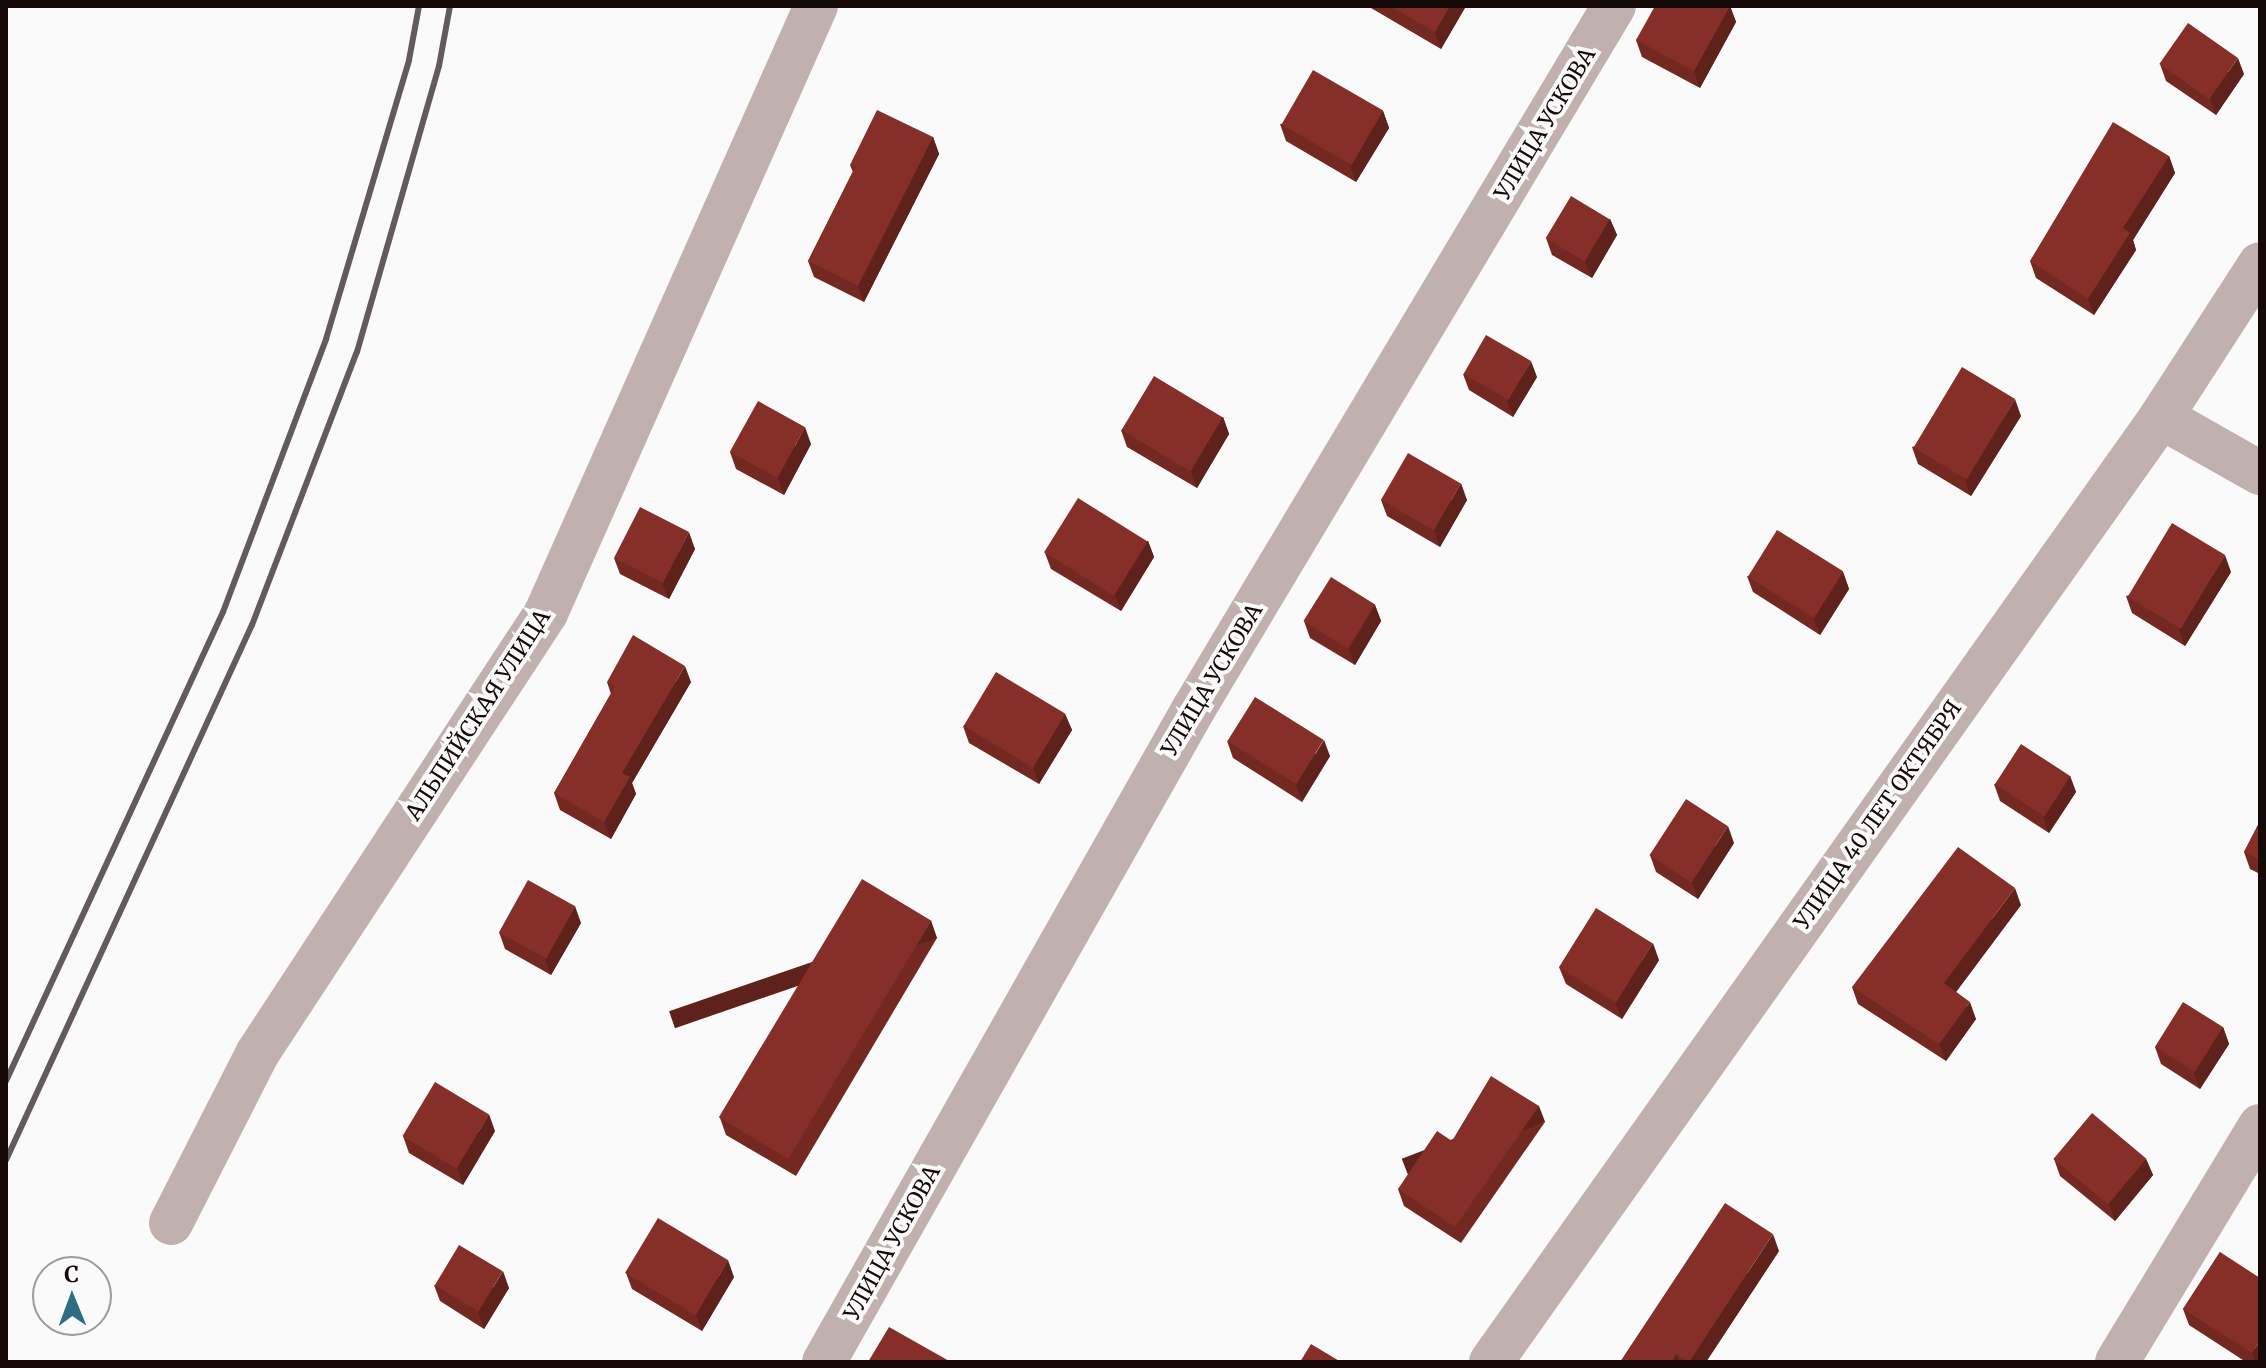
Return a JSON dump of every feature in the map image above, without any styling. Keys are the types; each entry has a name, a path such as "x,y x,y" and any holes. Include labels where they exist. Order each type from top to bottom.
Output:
{"street":[{"name":"АЛЬПИЙСКАЯ УЛИЦА","path":"171,1223 257,1054 546,613 816,6"},
{"name":"УЛИЦА УСКОВА","path":"824,1362 1193,710 1614,6"},
{"name":"УЛИЦА 40 ЛЕТ ОКТЯБРЯ","path":"1491,1362 2161,417 2260,264"},
{"path":"2161,417 2260,473"},
{"path":"2117,1362 2260,1126"}],"building":[{"path":"1390,6 1450,6 1435,32"},
{"path":"1655,6 1730,6 1694,71 1636,40"},
{"path":"2188,23 2238,58 2209,99 2159,64"},
{"path":"1313,70 1383,110 1352,165 1282,125"},
{"path":"877,110 933,137 858,286 808,261 855,167 850,165"},
{"path":"2113,122 2169,156 2123,228 2130,233 2088,299 2030,261"},
{"path":"1571,196 1610,219 1584,261 1546,238"},
{"path":"1486,335 1531,361 1509,400 1464,374"},
{"path":"1962,367 2015,399 1967,480 1914,448"},
{"path":"1154,376 1223,417 1190,471 1122,430"},
{"path":"758,401 805,427 777,478 730,452"},
{"path":"1408,453 1461,484 1434,530 1381,500"},
{"path":"1078,498 1148,541 1114,596 1044,552"},
{"path":"640,507 689,532 663,583 614,558"},
{"path":"2172,523 2225,555 2181,629 2128,597"},
{"path":"1777,530 1843,571 1814,618 1748,577"},
{"path":"1331,577 1375,605 1348,649 1303,621"},
{"path":"633,635 685,666 622,773 630,777 604,822 554,793 615,686 607,682"},
{"path":"996,672 1065,714 1033,768 964,726"},
{"path":"1255,697 1324,740 1296,784 1227,741"},
{"path":"2021,744 2070,776 2044,816 1995,784"},
{"path":"1686,799 1728,826 1691,882 1650,855"},
{"path":"2260,821 2260,860 2244,852"},
{"path":"1958,847 2015,888 1944,983 1970,1002 1939,1044 1852,987"},
{"path":"862,879 931,921 788,1159 719,1117"},
{"path":"528,880 575,906 546,959 499,932"},
{"path":"1596,908 1653,944 1616,1003 1559,967"},
{"path":"2183,1002 2223,1027 2195,1072 2155,1047"},
{"path":"1491,1076 1539,1106 1455,1227 1398,1189 1437,1131 1452,1141"},
{"path":"435,1082 489,1114 457,1168 403,1136"},
{"path":"2092,1113 2146,1159 2108,1205 2053,1159"},
{"path":"1725,1203 1773,1234 1689,1362 1676,1354 1672,1362 1620,1362"},
{"path":"658,1218 728,1260 695,1315 625,1273"},
{"path":"459,1245 503,1271 479,1312 435,1285"},
{"path":"2220,1252 2260,1278 2260,1341 2252,1353 2183,1309"},
{"path":"889,1327 951,1362 868,1362"},
{"path":"1311,1344 1341,1362 1300,1362"}],"railway":[{"path":"6,1081 223,612 326,339 409,60 419,6"},
{"path":"6,1160 252,625 357,352 439,66 450,6"}]}
